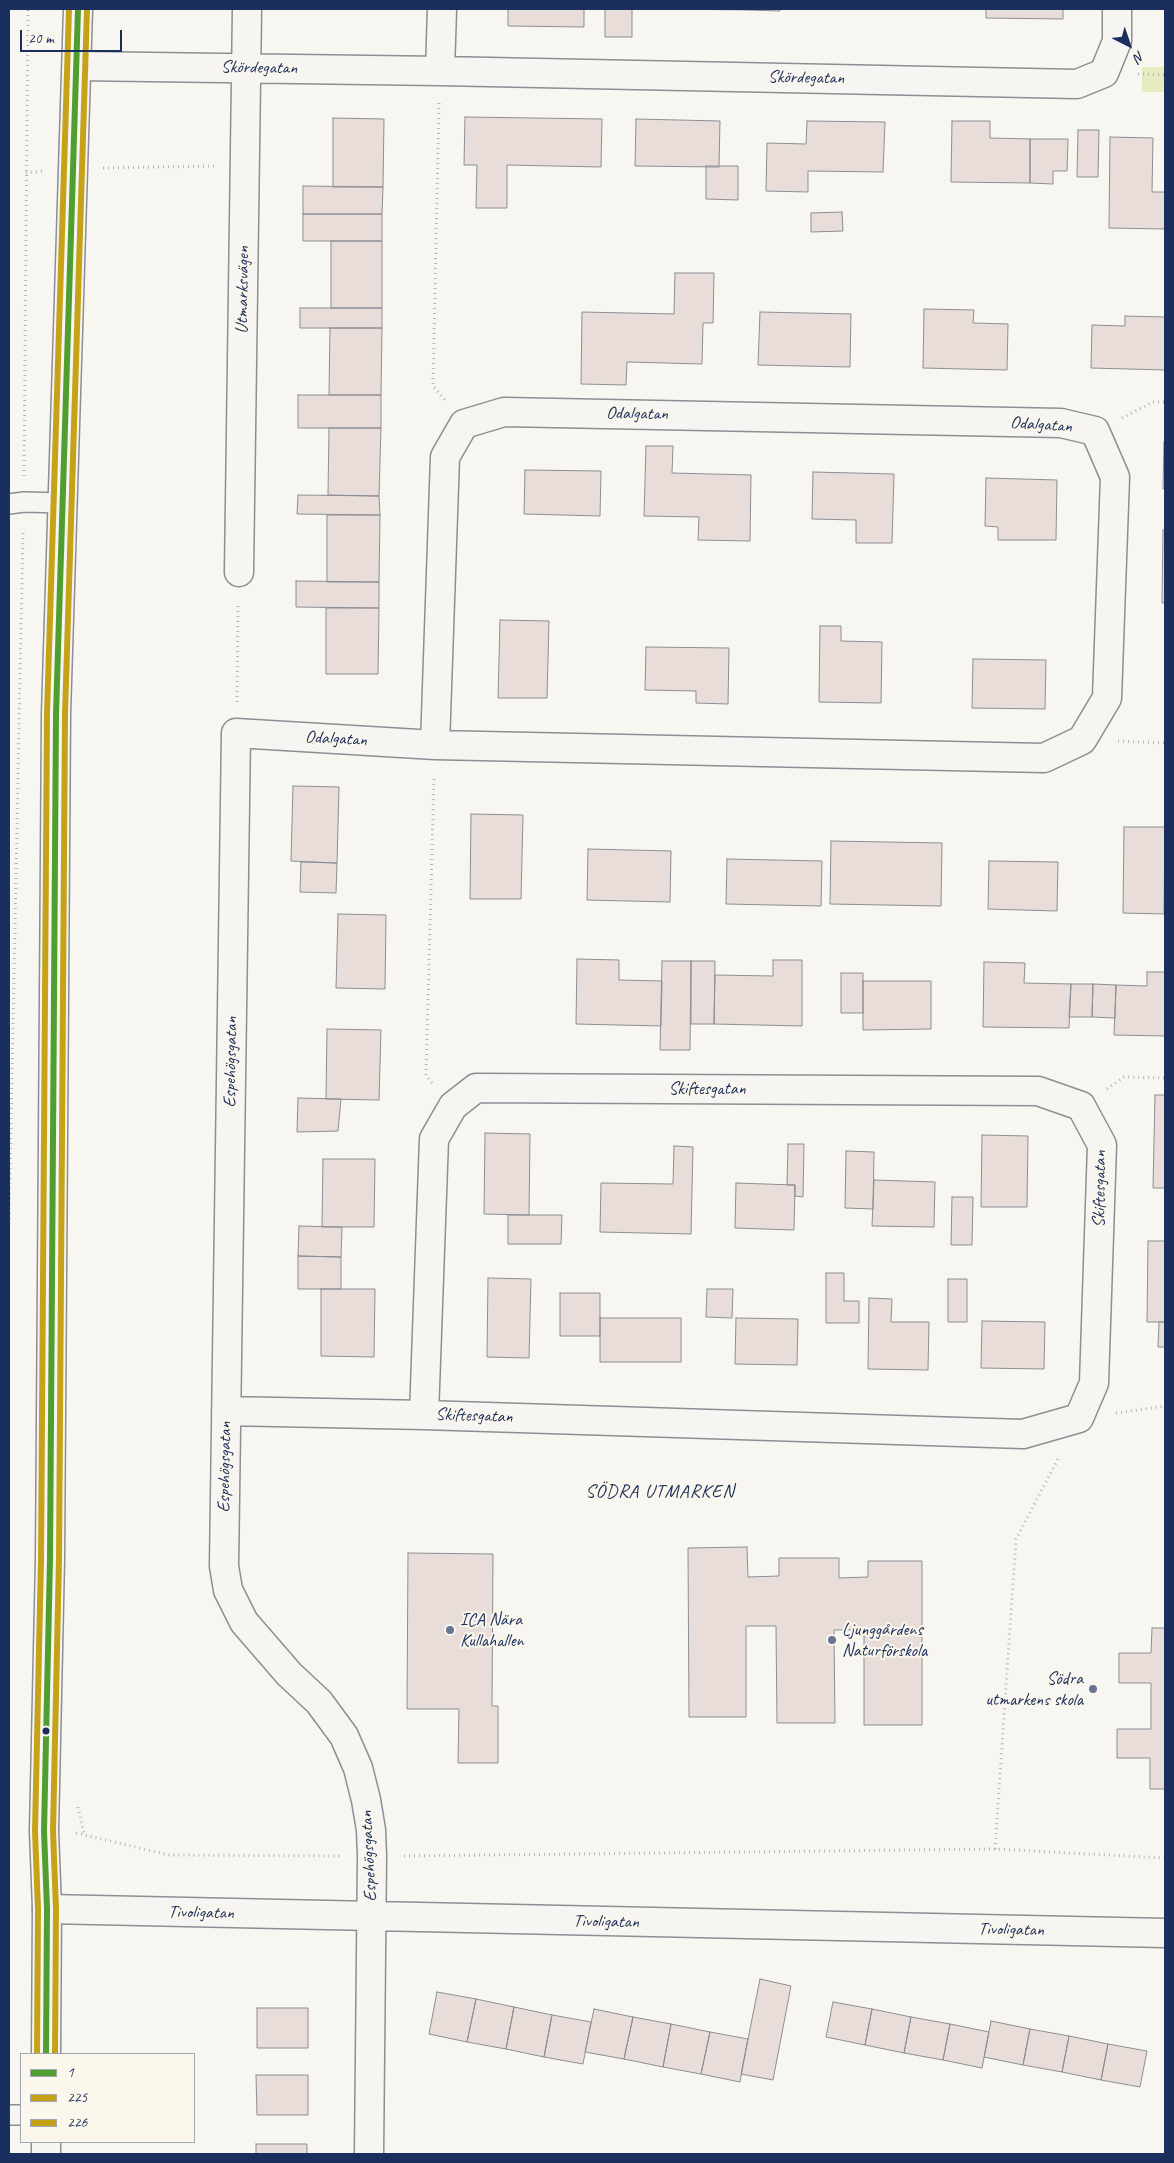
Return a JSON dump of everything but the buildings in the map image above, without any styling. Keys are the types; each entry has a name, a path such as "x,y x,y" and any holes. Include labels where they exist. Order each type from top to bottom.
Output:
{"street":[{"path":"46,2053 47,1909 44,1831 50,1559 56,714 78,9"},
{"name":"Utmarksvägen","path":"239,572 247,9"},
{"path":"440,71 442,9"},
{"name":"Skördegatan","path":"77,66 440,71 1077,84 1104,73 1117,41 1117,9"},
{"name":"Odalgatan","path":"236,733 435,744 1044,758 1082,740 1107,698 1115,477 1095,431 1061,423 504,412 464,424"},
{"path":"435,744 445,458 464,424"},
{"name":"Espehögsgatan","path":"236,733 224,1566 228,1590 236,1609 253,1635 289,1674 319,1702 344,1736 358,1768 366,1800 371,1830 372,1856 369,2154"},
{"name":"Skiftesgatan","path":"226,1411 424,1415 1023,1434 1079,1418 1094,1383 1102,1145 1081,1106 1038,1090 476,1088 453,1106 434,1139 424,1415"},
{"name":"Tivoligatan","path":"47,1909 372,1918 1165,1933"}],"lane":[{"path":"16,503 63,503"}],"path":[{"path":"9,1224 16,503 26,173 28,9"},
{"path":"440,71 433,386 464,424"},
{"path":"26,173 74,169 245,166"},
{"path":"1095,431 1153,402 1165,402"},
{"path":"236,733 239,572"},
{"path":"1082,740 1165,743"},
{"path":"435,744 426,1076 453,1106"},
{"path":"1081,1106 1124,1077 1165,1078"},
{"path":"995,1850 1016,1539 1079,1418 1165,1406"},
{"path":"44,1831 84,1834 169,1854 372,1856 995,1850 1165,1858"}],"green space":[{"path":"1142,67 1165,67 1165,92 1142,92"}],"transit line":[{"name":"226","path":"37,2053 38,1909 35,1831 41,1559 47,714 69,9"},
{"name":"1","path":"46,2053 47,1909 44,1831 50,1559 56,714 78,9"},
{"name":"225","path":"55,2053 56,1909 53,1831 59,1559 65,714 87,9"}],"place":[{"name":"ICA Nära Kullahallen","path":"450,1630"},
{"name":"Ljunggårdens Naturförskola","path":"832,1640"},
{"name":"Södra utmarkens skola","path":"1093,1689"}],"district":[{"name":"SÖDRA UTMARKEN","path":"660,1492"}]}
